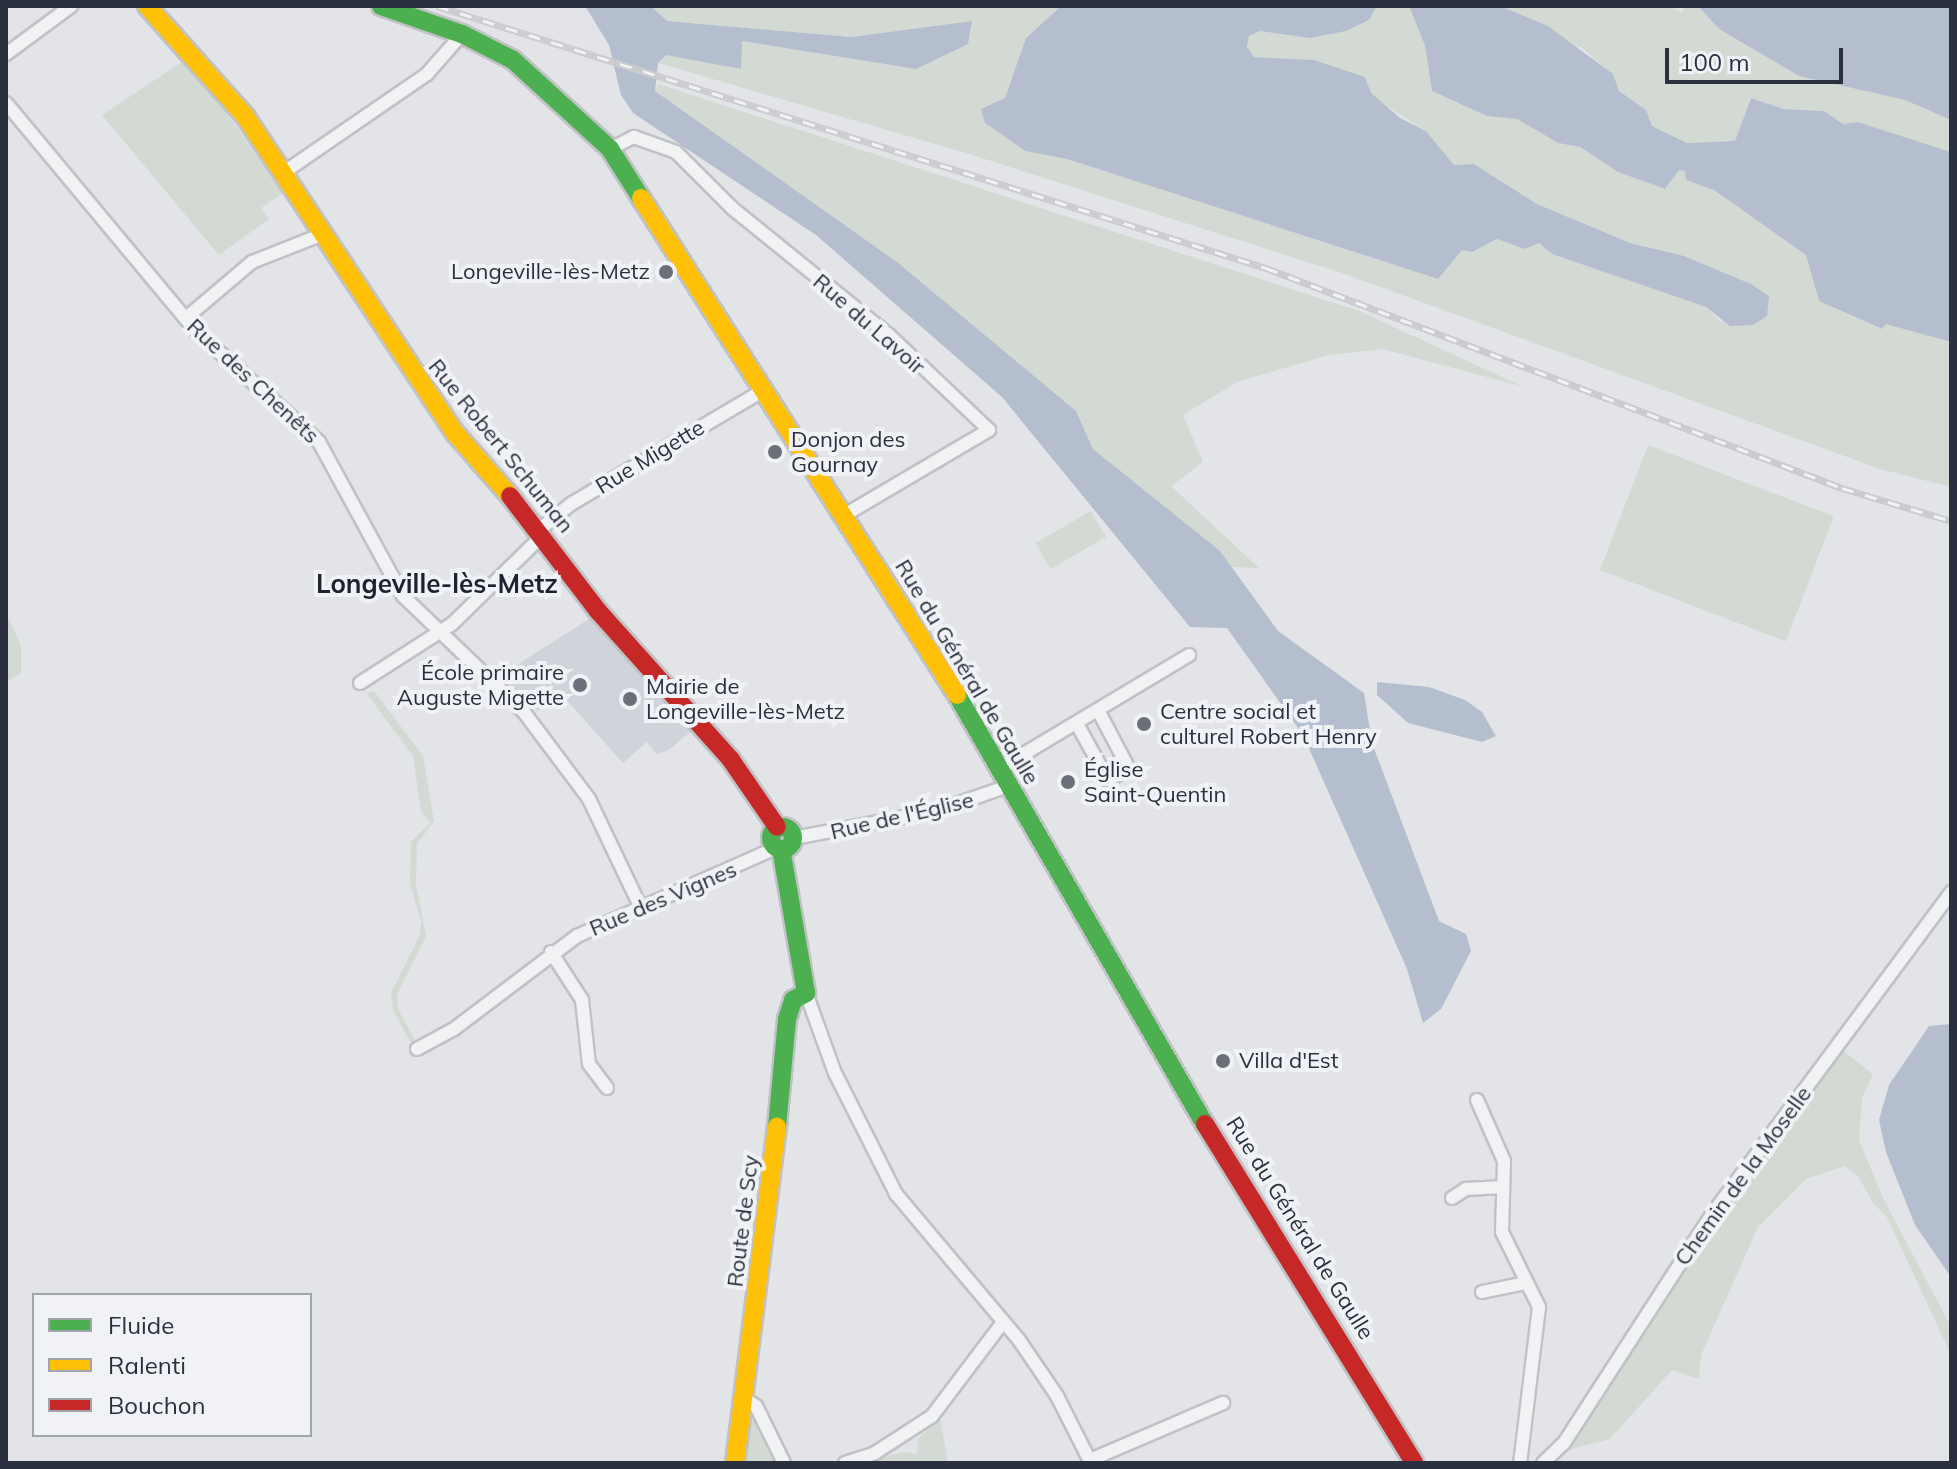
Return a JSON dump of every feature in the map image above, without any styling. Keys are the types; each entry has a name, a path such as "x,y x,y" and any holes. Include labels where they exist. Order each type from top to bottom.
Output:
{"main road":[{"name":"Rue Robert Schuman","path":"147,6 245,116 423,392 541,533 598,611 731,760 777,827 789,828 784,845"},
{"name":"Rue du Général de Gaulle","path":"381,6 462,34 513,60 610,149 960,700 1136,1011 1414,1463"},
{"path":"784,845 806,993"},
{"name":"Route de Scy","path":"735,1463 787,1019 793,1000 806,993"}],"street":[{"path":"6,54 71,6"},
{"path":"283,173 427,74 462,34"},
{"name":"Rue des Chenêts","path":"6,103 186,318 319,442 403,596 523,711 589,799 640,906"},
{"name":"Rue du Lavoir","path":"610,149 634,137 676,152 732,208 889,335 989,430 843,516"},
{"path":"186,318 252,262 323,234"},
{"name":"Rue Migette","path":"360,683 438,632 482,598 571,504 764,390"},
{"path":"997,770 1099,712 1189,655"},
{"path":"1077,724 1108,780 1129,769 1099,712"},
{"name":"Rue de l'Église","path":"784,845 948,808 1008,786"},
{"name":"Rue des Vignes","path":"417,1049 454,1029 551,952 640,906 784,845"},
{"name":"Chemin de la Moselle","path":"1543,1463 1564,1443 1713,1213 1951,892"},
{"path":"551,952 582,1000 589,1064 607,1088"},
{"path":"806,993 835,1073 896,1194 1003,1322 1057,1396 1090,1462 1223,1403"},
{"path":"1477,1100 1504,1161 1502,1232 1539,1307 1520,1463"},
{"path":"1452,1198 1466,1189 1503,1187"},
{"path":"1482,1292 1525,1283"},
{"path":"845,1463 875,1453 932,1416 1003,1322"},
{"path":"744,1398 756,1406 784,1463"}],"shaded area":[{"path":"651,6 1061,6 1026,38 1005,98 985,123 1025,151 1067,159 1437,279 1462,249 1472,252 1497,239 1525,249 1539,243 1552,254 1706,307 1721,323 1751,284 1684,256 1630,243 1537,204 1474,164 1454,165 1426,131 1314,60 1253,57 1247,47 1249,36 1260,31 1310,38 1346,31 1369,20 1377,6 1409,6 1425,46 1432,91 1486,115 1517,119 1558,143 1580,147 1618,172 1665,189 1679,169 1686,172 1686,180 1714,190 1806,255 1819,301 1881,329 1885,323 1951,342 1951,487 1880,469 1342,273 966,153 658,63 666,54 741,69 741,41 916,69 971,21 851,37 667,21"},
{"path":"1500,6 1666,6 1682,12 1685,6 1698,6 1719,29 1799,76 1905,100 1951,120 1951,152 1858,122 1843,124 1824,111 1784,109 1751,98 1735,141 1687,143 1652,126 1646,110 1619,91 1612,74 1582,48"},
{"path":"188,58 283,193 261,208 269,219 219,255 102,115"},
{"path":"658,84 1359,311 1524,387 1383,349 1329,355 1237,382 1183,415 1203,462 1171,486 1259,568 1231,567 1219,551 1093,449 1076,411 897,262 655,91"},
{"path":"1648,445 1834,516 1786,641 1600,570"},
{"path":"1091,511 1106,537 1051,569 1036,543"},
{"path":"6,614 21,645 21,673 6,682"},
{"name":"École primaire Auguste Migette","path":"592,617 691,731 669,750 656,754 647,742 623,763 561,694 537,711 500,676"},
{"path":"374,691 423,756 434,821 417,844 416,884 426,936 397,994 398,1009 420,1050 416,1052 393,1010 391,993 420,935 421,921 410,883 411,842 430,823 421,811 413,756 367,694"},
{"path":"1837,1046 1873,1074 1862,1098 1859,1140 1883,1198 1951,1327 1951,1355 1887,1217 1873,1203 1858,1176 1844,1166 1806,1179 1758,1227 1701,1355 1699,1379 1672,1370 1610,1439 1556,1453 1713,1213"},
{"path":"750,1411 755,1412 779,1463 744,1463"},
{"path":"940,1417 948,1463 860,1463 905,1452 917,1454 918,1439"}],"water":[{"path":"585,6 651,6 667,21 851,37 972,21 968,44 916,69 742,41 741,69 666,55 658,63 655,91 897,262 1076,411 1093,449 1220,551 1278,631 1364,693 1372,743 1439,921 1466,934 1471,951 1441,1009 1423,1023 1407,969 1303,735 1227,628 1190,627 1002,397 816,235 633,113 621,95 609,45"},
{"path":"1061,6 1377,6 1369,20 1346,31 1310,38 1260,31 1249,36 1247,47 1254,57 1314,60 1365,77 1371,93 1400,118 1426,131 1454,165 1474,164 1537,204 1630,243 1684,256 1751,284 1769,296 1767,316 1753,325 1730,326 1706,307 1552,254 1539,243 1525,249 1497,239 1472,252 1462,250 1438,279 1067,159 1025,151 985,123 981,109 1005,98 1026,38"},
{"path":"1409,6 1500,6 1548,26 1613,74 1619,91 1646,110 1652,126 1687,143 1735,141 1751,98 1784,109 1824,111 1843,124 1858,122 1951,152 1951,342 1886,324 1882,329 1819,301 1806,255 1714,190 1686,180 1685,171 1679,170 1665,189 1618,172 1580,147 1558,143 1517,119 1487,116 1432,91 1425,46"},
{"path":"1698,6 1951,6 1951,120 1905,100 1799,76 1719,29"},
{"path":"1377,682 1429,687 1465,700 1482,712 1496,736 1482,742 1408,723 1377,695"},
{"path":"1951,1024 1951,1277 1915,1225 1886,1152 1879,1120 1889,1085 1929,1026"}],"railway":[{"path":"437,6 1266,268 1842,488 1951,521"}],"traffic: fast":[{"path":"381,6 462,34 513,60 610,149 641,198"},
{"path":"957,695 1205,1124"},
{"path":"778,827 786,827 793,838 786,849 778,849 771,842 771,834 778,827"},
{"path":"777,1127 787,1019 793,1000 806,993 781,849"}],"traffic: slow":[{"path":"147,6 245,116 455,433 510,496"},
{"path":"641,198 957,695"},
{"path":"735,1463 777,1127"}],"traffic: jam":[{"path":"510,496 598,611 731,760 777,827"},
{"path":"1205,1124 1414,1463"}],"place":[{"name":"Longeville-lès-Metz","path":"666,272"},
{"name":"Donjon des Gournay","path":"775,452"},
{"name":"École primaire Auguste Migette","path":"580,685"},
{"name":"Mairie de Longeville-lès-Metz","path":"630,699"},
{"name":"Centre social et culturel Robert Henry","path":"1144,724"},
{"name":"Église Saint-Quentin","path":"1068,782"},
{"name":"Villa d'Est","path":"1223,1061"}],"district":[{"name":"Longeville-lès-Metz","path":"437,584"}]}
